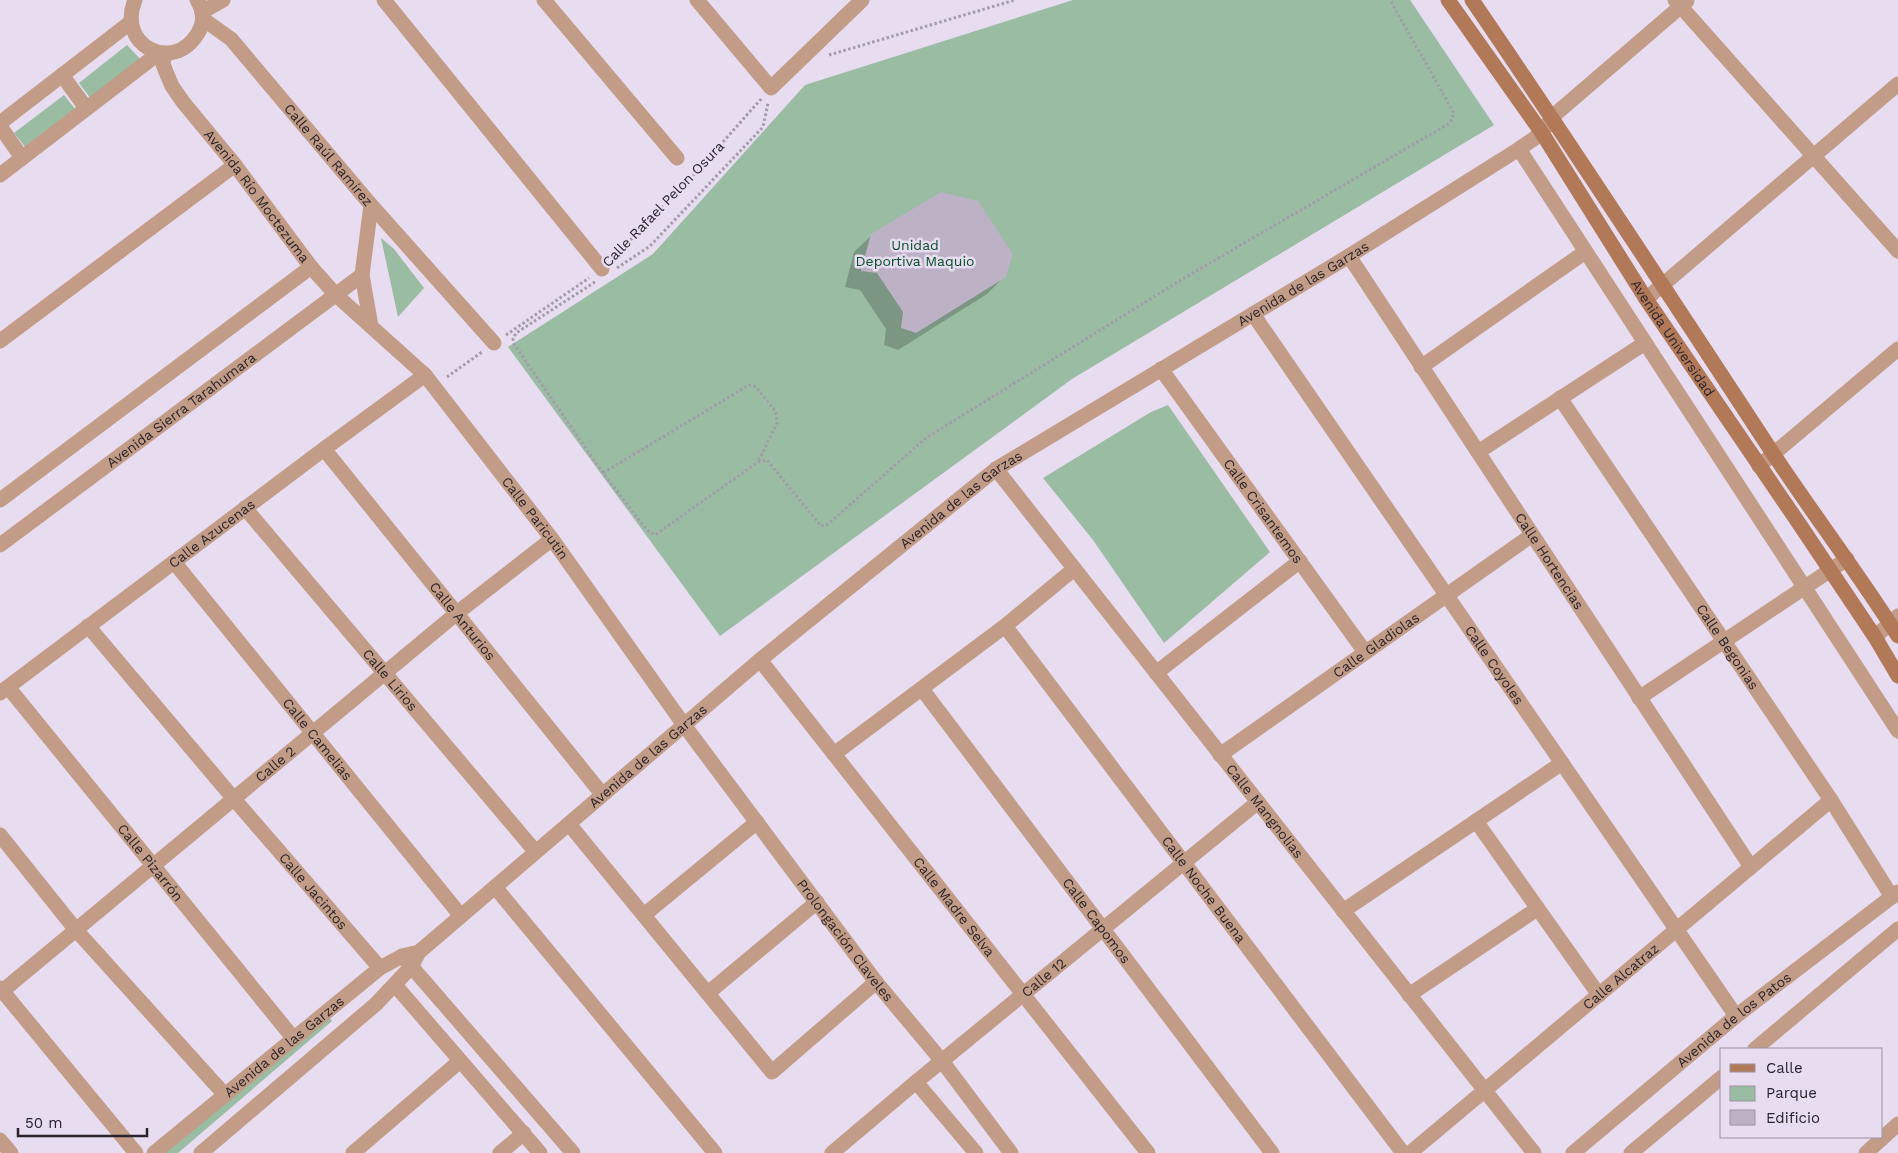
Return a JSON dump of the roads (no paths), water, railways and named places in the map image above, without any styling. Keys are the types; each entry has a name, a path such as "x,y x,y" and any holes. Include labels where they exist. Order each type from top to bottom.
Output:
{"main road":[{"name":"Avenida Universidad","path":"1448,0 1542,133 1646,299 1898,676"},
{"name":"Avenida Universidad","path":"1472,0 1552,117 1773,454 1847,559 1894,620 1898,636"}],"street":[{"path":"135,0 131,10 134,34 141,43 151,50 162,53 173,53 184,49 193,42 202,26 201,10 223,0"},
{"path":"384,0 606,272"},
{"path":"544,0 676,158"},
{"path":"697,0 771,88 859,1"},
{"path":"1681,2 1813,156 1898,251"},
{"name":"Avenida de las Garzas","path":"154,1153 380,968 407,961 419,952 760,660 996,469 1348,256 1519,149 1542,133 1552,117 1681,2"},
{"name":"Calle Raúl Ramírez","path":"201,10 231,39 371,205 362,275 370,326"},
{"path":"22,158 0,124 131,22"},
{"path":"0,175 86,108 162,53"},
{"name":"Avenida Río Moctezuma","path":"162,53 163,64 172,86 183,102 235,165 311,267 336,295 370,326"},
{"path":"62,76 86,108"},
{"path":"1646,299 1898,84"},
{"path":"1519,149 1898,731"},
{"path":"0,342 235,165"},
{"path":"371,205 494,343"},
{"path":"1421,367 1586,252"},
{"name":"Calle Hortencias","path":"1348,256 1751,867"},
{"path":"0,500 311,267"},
{"name":"Avenida Sierra Tarahumara","path":"0,545 362,275"},
{"name":"Calle Coyoles","path":"1253,314 1736,1016"},
{"name":"Calle Paricutin","path":"370,326 430,381 552,538 684,725"},
{"path":"1478,452 1645,343"},
{"path":"1759,466 1898,349"},
{"name":"Calle Crisantemos","path":"1161,369 1365,652"},
{"name":"Calle Azucenas","path":"4,690 324,449 430,381"},
{"name":"Calle Begonias","path":"1560,398 1895,895"},
{"name":"Calle Anturios","path":"324,449 602,794"},
{"name":"Calle Mangnolias","path":"996,469 1534,1153"},
{"name":"Calle Lirios","path":"245,508 535,851"},
{"name":"Calle Gladiolas","path":"1220,755 1532,535"},
{"name":"Calle 2","path":"1,991 312,733 552,538"},
{"path":"1639,698 1847,559"},
{"path":"1156,673 1300,561"},
{"name":"Calle Camelias","path":"174,562 461,916"},
{"path":"834,754 1005,626 1074,569"},
{"path":"1874,638 1894,620"},
{"name":"Calle Jacintos","path":"88,626 234,799 540,1153"},
{"name":"Calle Noche Buena","path":"1005,626 1403,1153"},
{"name":"Calle Madre Selva","path":"760,660 1148,1153"},
{"name":"Calle Capomos","path":"922,689 1272,1153"},
{"name":"Calle Pizarrón","path":"4,690 153,866 294,1039"},
{"name":"Prolongación Claveles","path":"684,725 876,982 942,1061 1011,1153"},
{"path":"1343,911 1562,763"},
{"name":"Calle Alcatraz","path":"1410,1153 1831,800"},
{"name":"Calle 12","path":"834,1152 916,1082 1258,802"},
{"path":"1476,821 1599,995"},
{"path":"644,915 757,822"},
{"path":"568,824 772,1072 876,982"},
{"path":"0,835 76,930 225,1095"},
{"path":"495,887 715,1153"},
{"name":"Avenida de los Patos","path":"1573,1153 1736,1016 1895,895"},
{"path":"708,992 817,902"},
{"path":"1409,994 1537,908"},
{"path":"1755,1048 1898,929"},
{"path":"407,961 573,1153"},
{"name":"Avenida de las Garzas","path":"201,1153 376,1004 395,985 407,961"},
{"path":"1,991 136,1153"},
{"path":"352,1153 460,1060"},
{"path":"1631,1153 1720,1079"},
{"path":"916,1082 976,1153"},
{"path":"1883,1138 1898,1124"},
{"path":"500,1153 524,1133"},
{"path":"1866,1153 1883,1138"},
{"path":"0,1140 11,1153"}],"park label":[{"name":"Unidad Deportiva Maquio","path":"915,254"}]}
